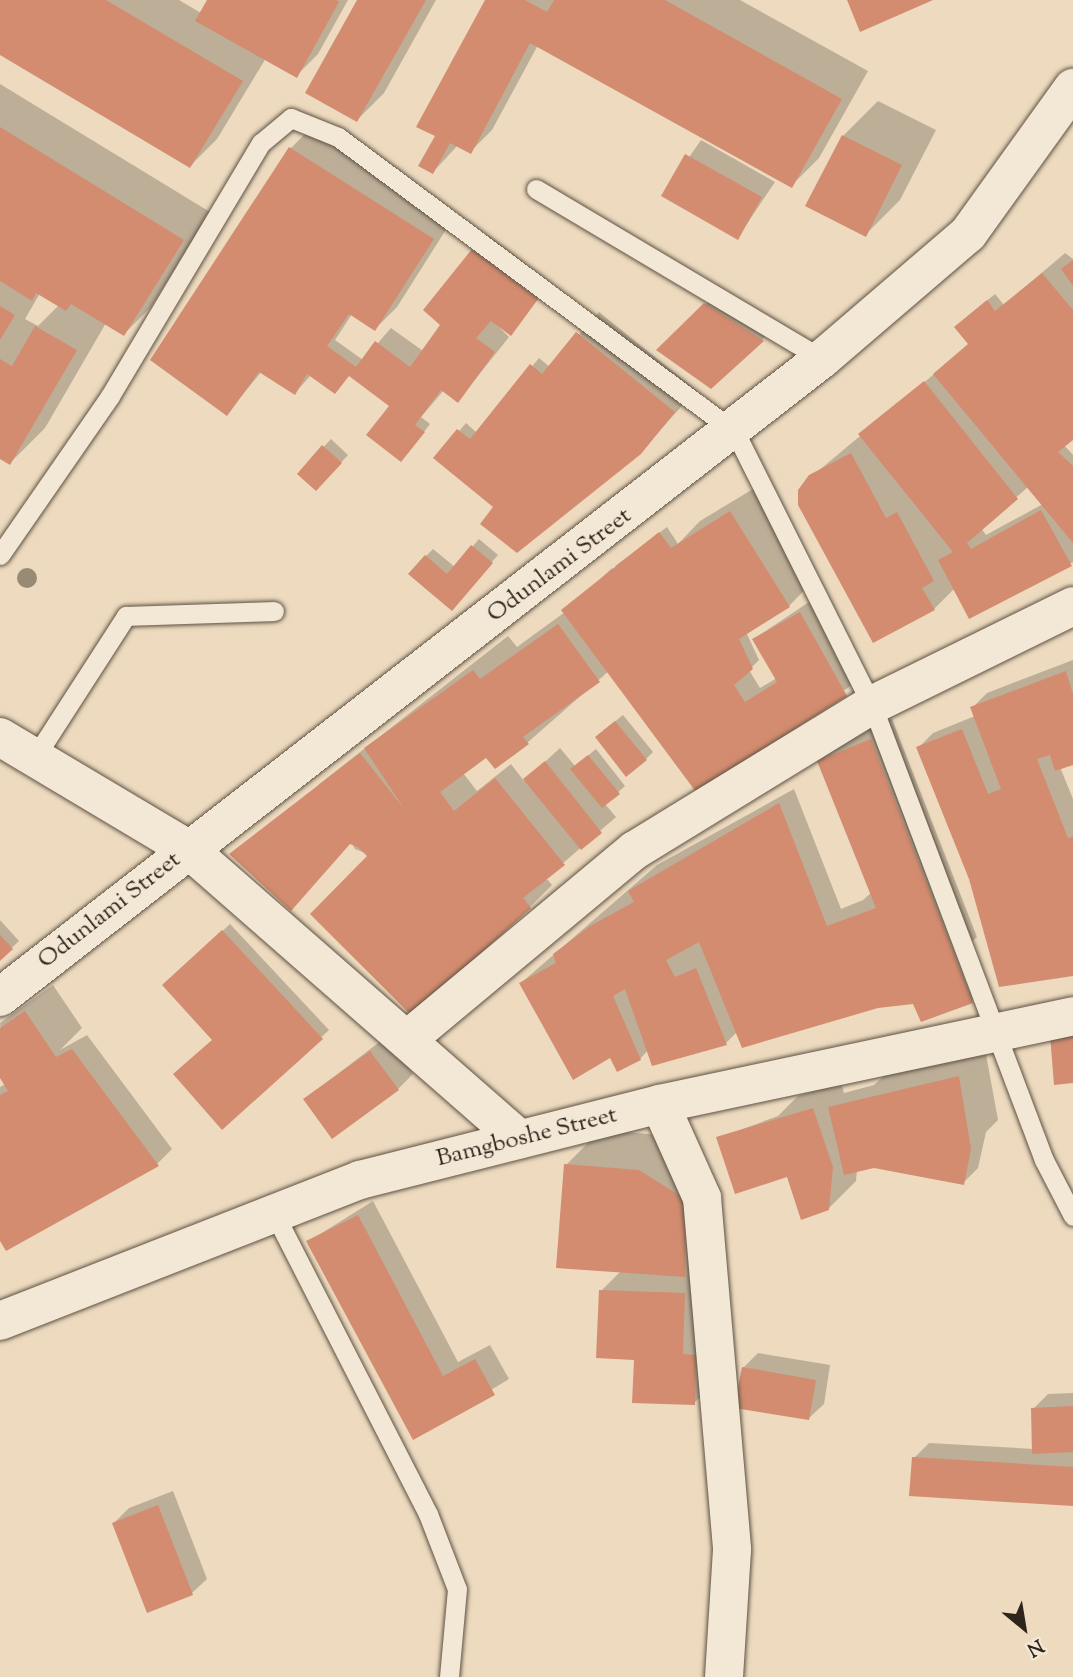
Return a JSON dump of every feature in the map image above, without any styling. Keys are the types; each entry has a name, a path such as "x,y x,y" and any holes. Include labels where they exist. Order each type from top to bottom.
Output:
{"main road":[{"name":"Odunlami Street","path":"0,997 188,849 735,432 822,359 968,234 1073,88"},
{"path":"409,1038 635,850 872,705 1073,606"},
{"path":"0,737 188,849 409,1038 520,1140"},
{"name":"Bamgboshe Street","path":"0,1321 360,1180 660,1104 998,1029 1073,1017"},
{"path":"660,1104 702,1198 732,1549 724,1677"}],"lane":[{"path":"0,555 110,396 261,144 291,118 338,137 735,432 872,705 998,1029 1044,1160 1073,1216"},
{"path":"536,189 822,359"},
{"path":"35,757 126,616 274,611"},
{"path":"274,1213 428,1514 457,1589 449,1677"}],"building":[{"path":"0,0 106,0 243,81 190,168 0,55"},
{"path":"207,0 339,2 297,78 195,21"},
{"path":"357,0 426,0 357,122 305,93"},
{"path":"485,0 525,0 547,12 554,0 665,0 842,99 792,188 530,43 471,154 450,143 433,174 418,166 435,136 416,127"},
{"path":"847,0 933,0 860,32"},
{"path":"0,127 184,240 124,336 71,304 66,311 36,293 32,301 0,281"},
{"path":"842,135 902,165 866,237 805,206"},
{"path":"289,147 434,239 375,331 349,314 327,346 356,367 375,341 410,367 440,325 423,310 472,249 538,299 511,336 491,321 476,338 495,352 458,403 441,390 415,425 425,432 401,462 366,435 389,406 349,376 335,394 307,374 295,395 259,372 227,416 150,360"},
{"path":"685,154 762,197 738,240 661,196"},
{"path":"1073,260 1073,286 1061,269"},
{"path":"1042,273 1073,310 1073,440 1058,452 1073,466 1073,543 933,374 968,344 954,327 987,300 995,311"},
{"path":"704,303 764,341 711,389 656,350"},
{"path":"0,306 15,315 0,340"},
{"path":"35,326 77,350 10,465 0,459 0,359 12,366"},
{"path":"576,332 675,412 641,454 517,553 480,524 493,507 433,458 457,429 470,439 530,364 542,374"},
{"path":"924,381 1018,499 967,543 971,549 1041,510 1072,566 969,619 938,560 953,552 858,434"},
{"path":"322,445 342,463 316,491 297,474"},
{"path":"851,453 886,518 897,512 934,581 922,588 935,610 873,643 798,505 798,490 809,475"},
{"path":"730,511 790,607 739,639 753,669 734,685 745,702 777,682 752,639 800,612 847,696 696,792 561,610 659,532 671,548"},
{"path":"471,545 493,563 452,611 408,574 425,555 447,574"},
{"path":"558,624 600,682 523,737 529,744 495,769 486,758 440,792 454,811 495,778 565,865 523,898 531,908 412,1016 310,914 367,856 358,847 350,844 291,911 229,854 360,753 405,810 364,748 473,670 480,679"},
{"path":"1066,671 1073,694 1073,765 1055,771 1050,755 1037,759 1068,838 1073,837 1073,976 999,987 969,879 916,747 962,729 988,794 1001,789 970,707"},
{"path":"615,721 647,760 626,777 595,737"},
{"path":"871,739 973,1003 921,1022 913,1004 878,1008 742,1048 699,942 666,960 675,977 696,968 727,1045 652,1066 625,989 613,996 641,1060 617,1072 610,1058 573,1080 519,983 556,963 553,954 590,926 634,902 628,891 779,803 827,926 876,908 817,761"},
{"path":"588,755 620,794 602,808 570,769"},
{"path":"545,761 602,833 581,850 523,779"},
{"path":"222,930 323,1039 222,1130 173,1074 212,1040 162,985"},
{"path":"0,935 13,949 0,961"},
{"path":"25,1011 56,1057 72,1049 159,1166 6,1251 0,1241 0,1095 8,1091 0,1078 0,1028"},
{"path":"1073,1034 1073,1083 1054,1085 1050,1035"},
{"path":"370,1051 399,1090 332,1139 303,1099"},
{"path":"959,1076 971,1149 964,1185 874,1168 844,1175 828,1107"},
{"path":"813,1108 833,1167 829,1210 801,1220 787,1177 735,1194 716,1137"},
{"path":"564,1164 639,1170 685,1199 685,1277 556,1268"},
{"path":"358,1215 443,1376 475,1359 495,1395 413,1440 306,1241"},
{"path":"599,1290 685,1293 683,1354 696,1355 695,1405 632,1403 634,1360 596,1358"},
{"path":"742,1367 816,1380 809,1420 734,1408"},
{"path":"1073,1406 1073,1452 1032,1454 1031,1408"},
{"path":"912,1457 1073,1467 1073,1506 909,1496"},
{"path":"158,1505 193,1595 147,1613 112,1523"}]}
